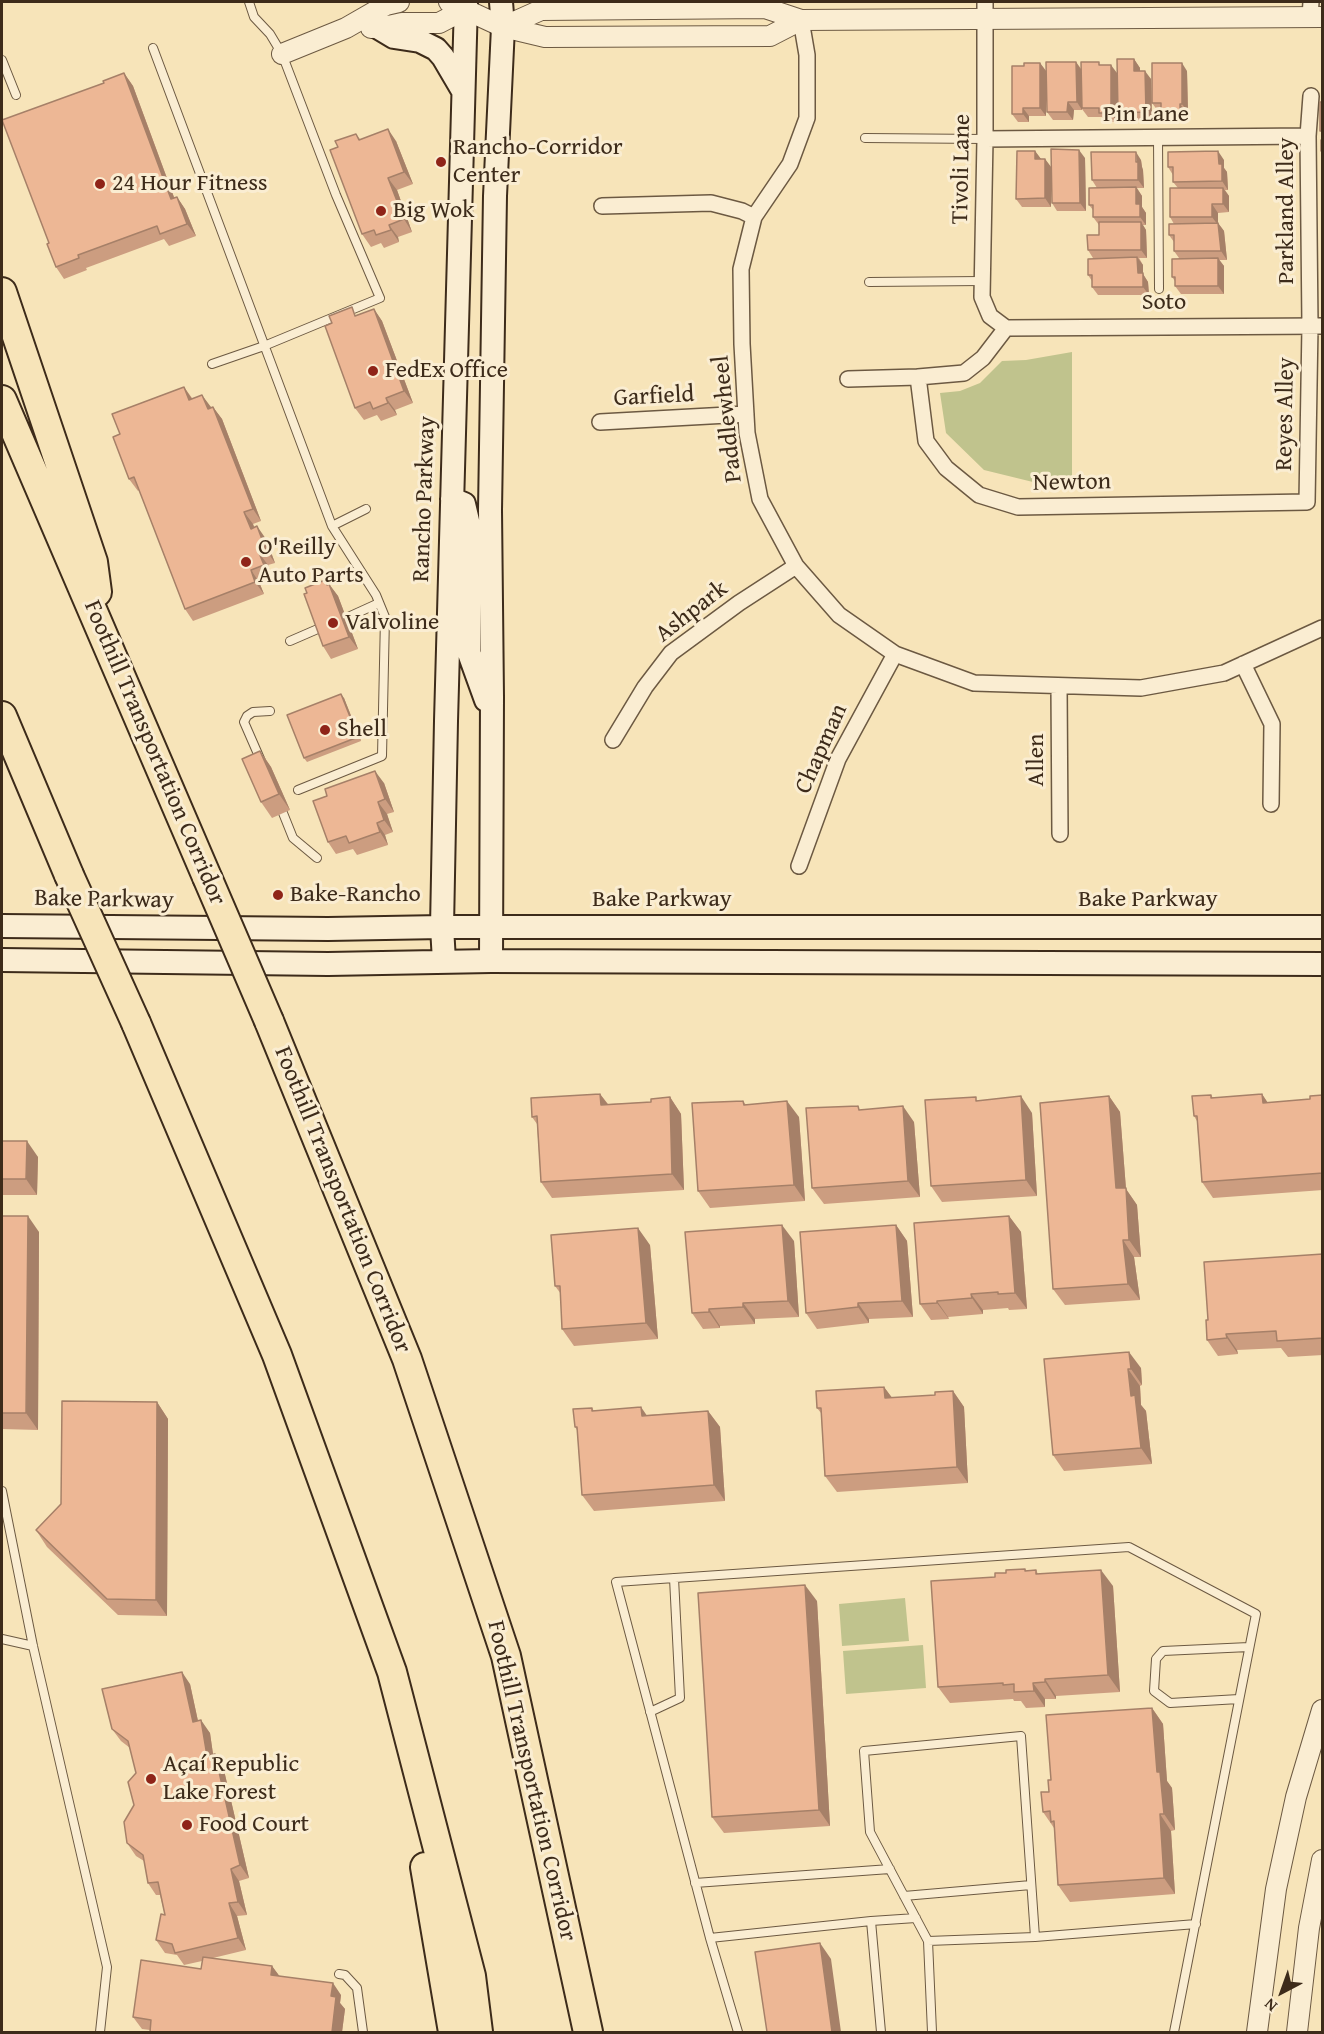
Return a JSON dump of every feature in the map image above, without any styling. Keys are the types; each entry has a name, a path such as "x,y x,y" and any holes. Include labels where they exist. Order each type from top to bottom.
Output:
{"highway":[{"path":"2,292 93,562 103,636"},
{"name":"Foothill Transportation Corridor","path":"2,400 269,1021 407,1359 506,1656 588,2032"},
{"path":"2,716 277,1354 392,1672 471,1976 478,2032"},
{"path":"2,743 69,875"},
{"path":"506,1656 608,2032"},
{"path":"392,1672 453,2032"}],"main road":[{"path":"491,961 490,510 495,195 503,27 501,2"},
{"name":"Rancho Parkway","path":"444,961 442,927 463,92 460,4"},
{"path":"379,28 394,38 420,41 436,49 463,92"},
{"path":"452,499 465,504 469,525 469,653 492,716"},
{"name":"Bake Parkway","path":"2,926 328,929 1323,927"},
{"path":"2,960 328,964 444,961 1323,964"}],"street":[{"path":"282,54 346,28 386,5 399,2"},
{"path":"346,28 379,28 402,23 439,22 460,4 503,27 544,37 770,36 801,20"},
{"path":"503,27 541,10 765,8 801,20 985,10 1314,12"},
{"name":"Tivoli Lane","path":"985,10 982,297 990,316 1006,328"},
{"name":"Paddlewheel","path":"801,20 807,55 807,118 790,164 754,217 741,269 747,433 760,499 796,566 838,615 895,654 974,683 1059,686 1141,688 1224,673 1323,628"},
{"name":"Parkland Alley","path":"1311,96 1308,136 1316,326"},
{"name":"Pin Lane","path":"985,139 1308,136"},
{"path":"602,206 711,203 742,211 754,217"},
{"name":"Soto","path":"1006,328 1316,326"},
{"name":"Reyes Alley","path":"1307,502 1316,326"},
{"path":"848,379 918,377 964,372 983,358 1006,328"},
{"name":"Newton","path":"918,377 926,441 946,468 979,495 1018,507 1307,502"},
{"name":"Garfield","path":"600,422 746,414"},
{"name":"Ashpark","path":"613,740 645,687 671,653 739,603 796,566"},
{"name":"Chapman","path":"799,866 838,759 895,654"},
{"path":"1243,664 1272,724 1271,804"},
{"name":"Allen","path":"1059,686 1060,834"},
{"path":"1257,2032 1276,1889 1296,1797 1323,1710"},
{"path":"1297,2032 1309,1928 1323,1860"}],"lane":[{"path":"212,364 264,346 380,298 336,195 282,54 270,34 254,17 249,2"},
{"path":"153,48 332,526 376,595 385,617 382,756 298,790"},
{"path":"2,60 16,96"},
{"path":"865,138 985,139"},
{"path":"1158,138 1159,289"},
{"path":"869,282 982,281"},
{"path":"332,526 366,510"},
{"path":"346,618 379,603"},
{"path":"290,641 320,628"},
{"path":"265,770 244,722 253,712 270,711"},
{"path":"283,813 293,838 317,858"},
{"path":"2,1491 33,1646 107,1967 100,2032"},
{"path":"738,2032 695,1883 616,1582 1129,1547 1256,1614 1174,2032"},
{"path":"650,1712 680,1698 674,1578"},
{"path":"2,1639 33,1646"},
{"path":"1239,1699 1170,1702 1154,1691 1156,1659 1163,1651 1249,1647"},
{"path":"932,2032 928,1941 870,1832 864,1750 1021,1736 1035,1937"},
{"path":"695,1883 890,1869"},
{"path":"904,1896 1031,1885"},
{"path":"710,1938 916,1918"},
{"path":"871,1921 881,2032"},
{"path":"928,1941 1035,1937 1196,1924"},
{"path":"339,1974 345,1975 357,1988 363,2032"}],"green space":[{"path":"1072,352 1072,484 1037,483 984,470 946,433 940,393 960,391 980,383 1002,361 1026,360"},
{"path":"905,1598 909,1641 842,1646 839,1604"},
{"path":"923,1645 926,1688 846,1694 843,1651"}],"building":[{"path":"1117,59 1134,59 1134,71 1145,71 1146,112 1118,113"},
{"path":"1046,62 1076,62 1077,102 1068,102 1067,112 1047,112"},
{"path":"1081,62 1111,65 1111,113 1099,113 1099,108 1082,108"},
{"path":"1024,63 1040,63 1040,108 1023,108 1023,114 1012,114 1012,66 1024,66"},
{"path":"1152,63 1182,63 1180,112 1161,112 1161,103 1152,103"},
{"name":"24 Hour Fitness","path":"124,73 171,199 177,197 187,224 160,234 157,226 78,255 79,258 56,267 2,120 104,83 103,81"},
{"path":"1320,102 1323,102 1323,131 1320,131"},
{"name":"Big Wok","path":"388,129 404,172 388,178 404,219 389,225 391,230 376,235 374,230 362,234 330,150 338,147 335,141 356,134 359,140"},
{"path":"1051,149 1079,150 1080,203 1052,203"},
{"path":"1017,151 1035,151 1035,159 1045,159 1045,198 1016,199"},
{"path":"1218,151 1219,164 1222,164 1222,181 1173,182 1173,167 1168,167 1168,152"},
{"path":"1091,152 1136,152 1138,180 1092,180"},
{"path":"1136,187 1136,204 1140,204 1140,217 1093,217 1093,205 1089,205 1089,188"},
{"path":"1170,188 1223,188 1223,204 1212,204 1212,217 1170,217"},
{"path":"1099,222 1141,222 1141,250 1088,250 1087,235 1099,235"},
{"path":"1218,223 1221,251 1174,251 1174,235 1169,235 1169,224"},
{"path":"1137,257 1138,273 1143,273 1143,287 1092,287 1092,275 1088,275 1088,259"},
{"path":"1218,258 1218,286 1175,286 1175,277 1172,277 1172,259"},
{"name":"FedEx Office","path":"352,307 355,316 374,309 404,391 386,398 388,403 373,409 370,402 355,408 325,326 332,323 329,316"},
{"path":"184,387 189,400 202,395 208,409 213,407 253,509 244,512 251,529 257,526 266,550 259,553 264,565 251,570 255,582 185,609 134,477 129,479 113,437 120,434 112,414"},
{"name":"Valvoline","path":"325,580 327,585 329,584 349,637 323,646 304,594 307,593 305,588"},
{"name":"Shell","path":"341,694 358,737 304,758 287,715"},
{"path":"260,751 279,794 261,802 242,759"},
{"path":"375,771 385,799 378,802 384,820 377,823 380,832 349,843 346,836 328,842 313,801 327,796 325,789"},
{"path":"600,1094 601,1105 651,1102 651,1099 670,1097 672,1174 541,1182 537,1116 532,1117 531,1098"},
{"path":"1262,1094 1263,1103 1310,1099 1310,1096 1323,1095 1323,1173 1202,1182 1197,1116 1194,1116 1192,1096 1211,1095 1211,1098"},
{"path":"1021,1096 1026,1180 931,1186 925,1100 976,1097 976,1101"},
{"path":"1109,1096 1116,1188 1126,1188 1129,1240 1123,1240 1128,1284 1053,1289 1040,1103"},
{"path":"743,1101 744,1105 787,1101 794,1185 698,1191 692,1103"},
{"path":"858,1106 859,1110 903,1106 908,1181 812,1188 806,1108"},
{"path":"2,1141 27,1141 26,1179 2,1179"},
{"path":"2,1216 28,1216 26,1413 2,1413"},
{"path":"1009,1216 1015,1293 971,1294 972,1298 920,1304 914,1223"},
{"path":"782,1225 788,1301 743,1303 743,1307 709,1309 709,1312 692,1313 685,1232"},
{"path":"896,1225 902,1301 858,1303 858,1307 806,1313 800,1232"},
{"path":"638,1228 646,1323 562,1329 560,1286 555,1286 551,1235"},
{"path":"1323,1254 1323,1338 1277,1341 1276,1331 1226,1334 1227,1338 1207,1340 1204,1262"},
{"path":"1129,1352 1131,1396 1135,1395 1141,1448 1053,1455 1044,1359"},
{"path":"884,1387 885,1398 935,1395 935,1392 953,1391 957,1467 825,1476 821,1408 817,1408 816,1391"},
{"path":"62,1401 157,1402 156,1600 107,1599 36,1530 61,1504"},
{"path":"641,1407 642,1416 708,1411 714,1485 582,1495 577,1427 575,1427 573,1409 592,1408 592,1411"},
{"path":"1025,1569 1025,1571 1036,1570 1036,1574 1101,1570 1108,1675 1045,1679 1045,1682 1033,1683 1034,1691 1014,1692 1014,1684 1003,1685 1003,1683 938,1687 931,1581 995,1577 995,1573 1006,1573 1006,1570"},
{"path":"805,1585 819,1810 712,1817 698,1593"},
{"name":"Food Court","path":"182,1672 193,1722 201,1720 207,1756 215,1754 240,1865 231,1869 238,1902 229,1903 238,1938 175,1953 172,1944 156,1940 161,1914 165,1915 158,1882 148,1883 143,1855 127,1843 124,1822 134,1805 128,1782 136,1773 128,1741 112,1729 102,1689"},
{"path":"1152,1708 1157,1772 1160,1772 1164,1814 1160,1814 1164,1878 1058,1885 1054,1821 1051,1822 1050,1811 1043,1812 1041,1792 1049,1792 1048,1780 1051,1780 1046,1715"},
{"path":"820,1943 832,2032 767,2032 755,1952"},
{"path":"203,1957 272,1966 271,1975 333,1983 331,1996 336,1997 332,2032 150,2032 151,2020 133,2017 141,1960 201,1969"}],"place":[{"name":"Rancho-Corridor Center","path":"441,162"},
{"name":"24 Hour Fitness","path":"100,184"},
{"name":"Big Wok","path":"381,211"},
{"name":"FedEx Office","path":"373,371"},
{"name":"O'Reilly Auto Parts","path":"246,562"},
{"name":"Valvoline","path":"333,623"},
{"name":"Shell","path":"325,730"},
{"name":"Bake-Rancho","path":"278,895"},
{"name":"Açaí Republic Lake Forest","path":"151,1779"},
{"name":"Food Court","path":"187,1825"}]}
